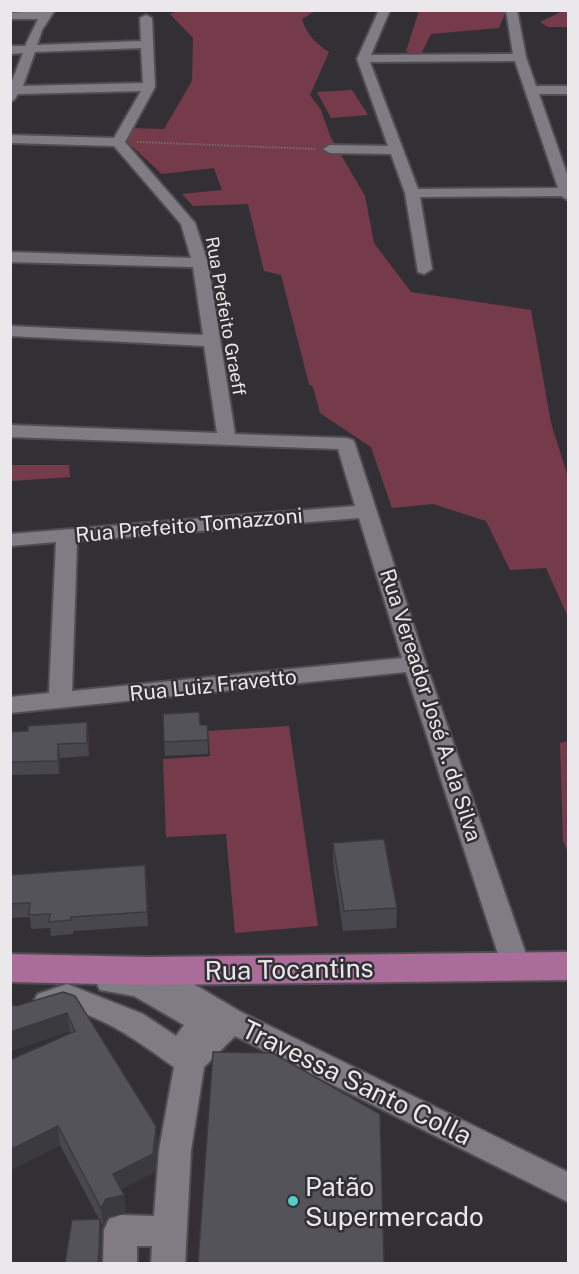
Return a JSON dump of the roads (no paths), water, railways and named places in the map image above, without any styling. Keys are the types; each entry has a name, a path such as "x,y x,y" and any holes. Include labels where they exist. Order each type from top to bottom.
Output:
{"main road":[{"name":"Rua Tocantins","path":"14,968 148,971 568,966"}],"street":[{"path":"385,10 363,59 412,192 424,269"},
{"path":"412,192 568,194 520,57 511,10"},
{"path":"10,16 48,13"},
{"path":"48,13 28,50 12,93 149,87"},
{"path":"10,139 118,142 149,87 146,18"},
{"path":"10,50 148,44"},
{"path":"363,59 520,57"},
{"path":"531,90 568,90"},
{"name":"Rua Prefeito Graeff","path":"118,142 188,223 200,263 227,440"},
{"path":"330,149 396,150"},
{"path":"10,257 200,263"},
{"path":"10,330 211,341"},
{"path":"10,431 227,440"},
{"name":"Rua Vereador José A. da Silva","path":"227,440 346,444 516,966"},
{"name":"Rua Prefeito Tomazzoni","path":"10,540 368,511"},
{"path":"60,700 67,535"},
{"name":"Rua Luiz Fravetto","path":"10,705 416,664"},
{"path":"14,968 61,979 139,985 202,1022 185,1058 175,1150 169,1248 121,1230 120,1263"},
{"name":"Travessa Santo Colla","path":"148,971 231,1020 568,1188"},
{"path":"18,1010 67,996 133,1022 185,1058"},
{"path":"185,1058 231,1020"}],"place":[{"name":"Patão Supermercado","path":"293,1201"}]}
